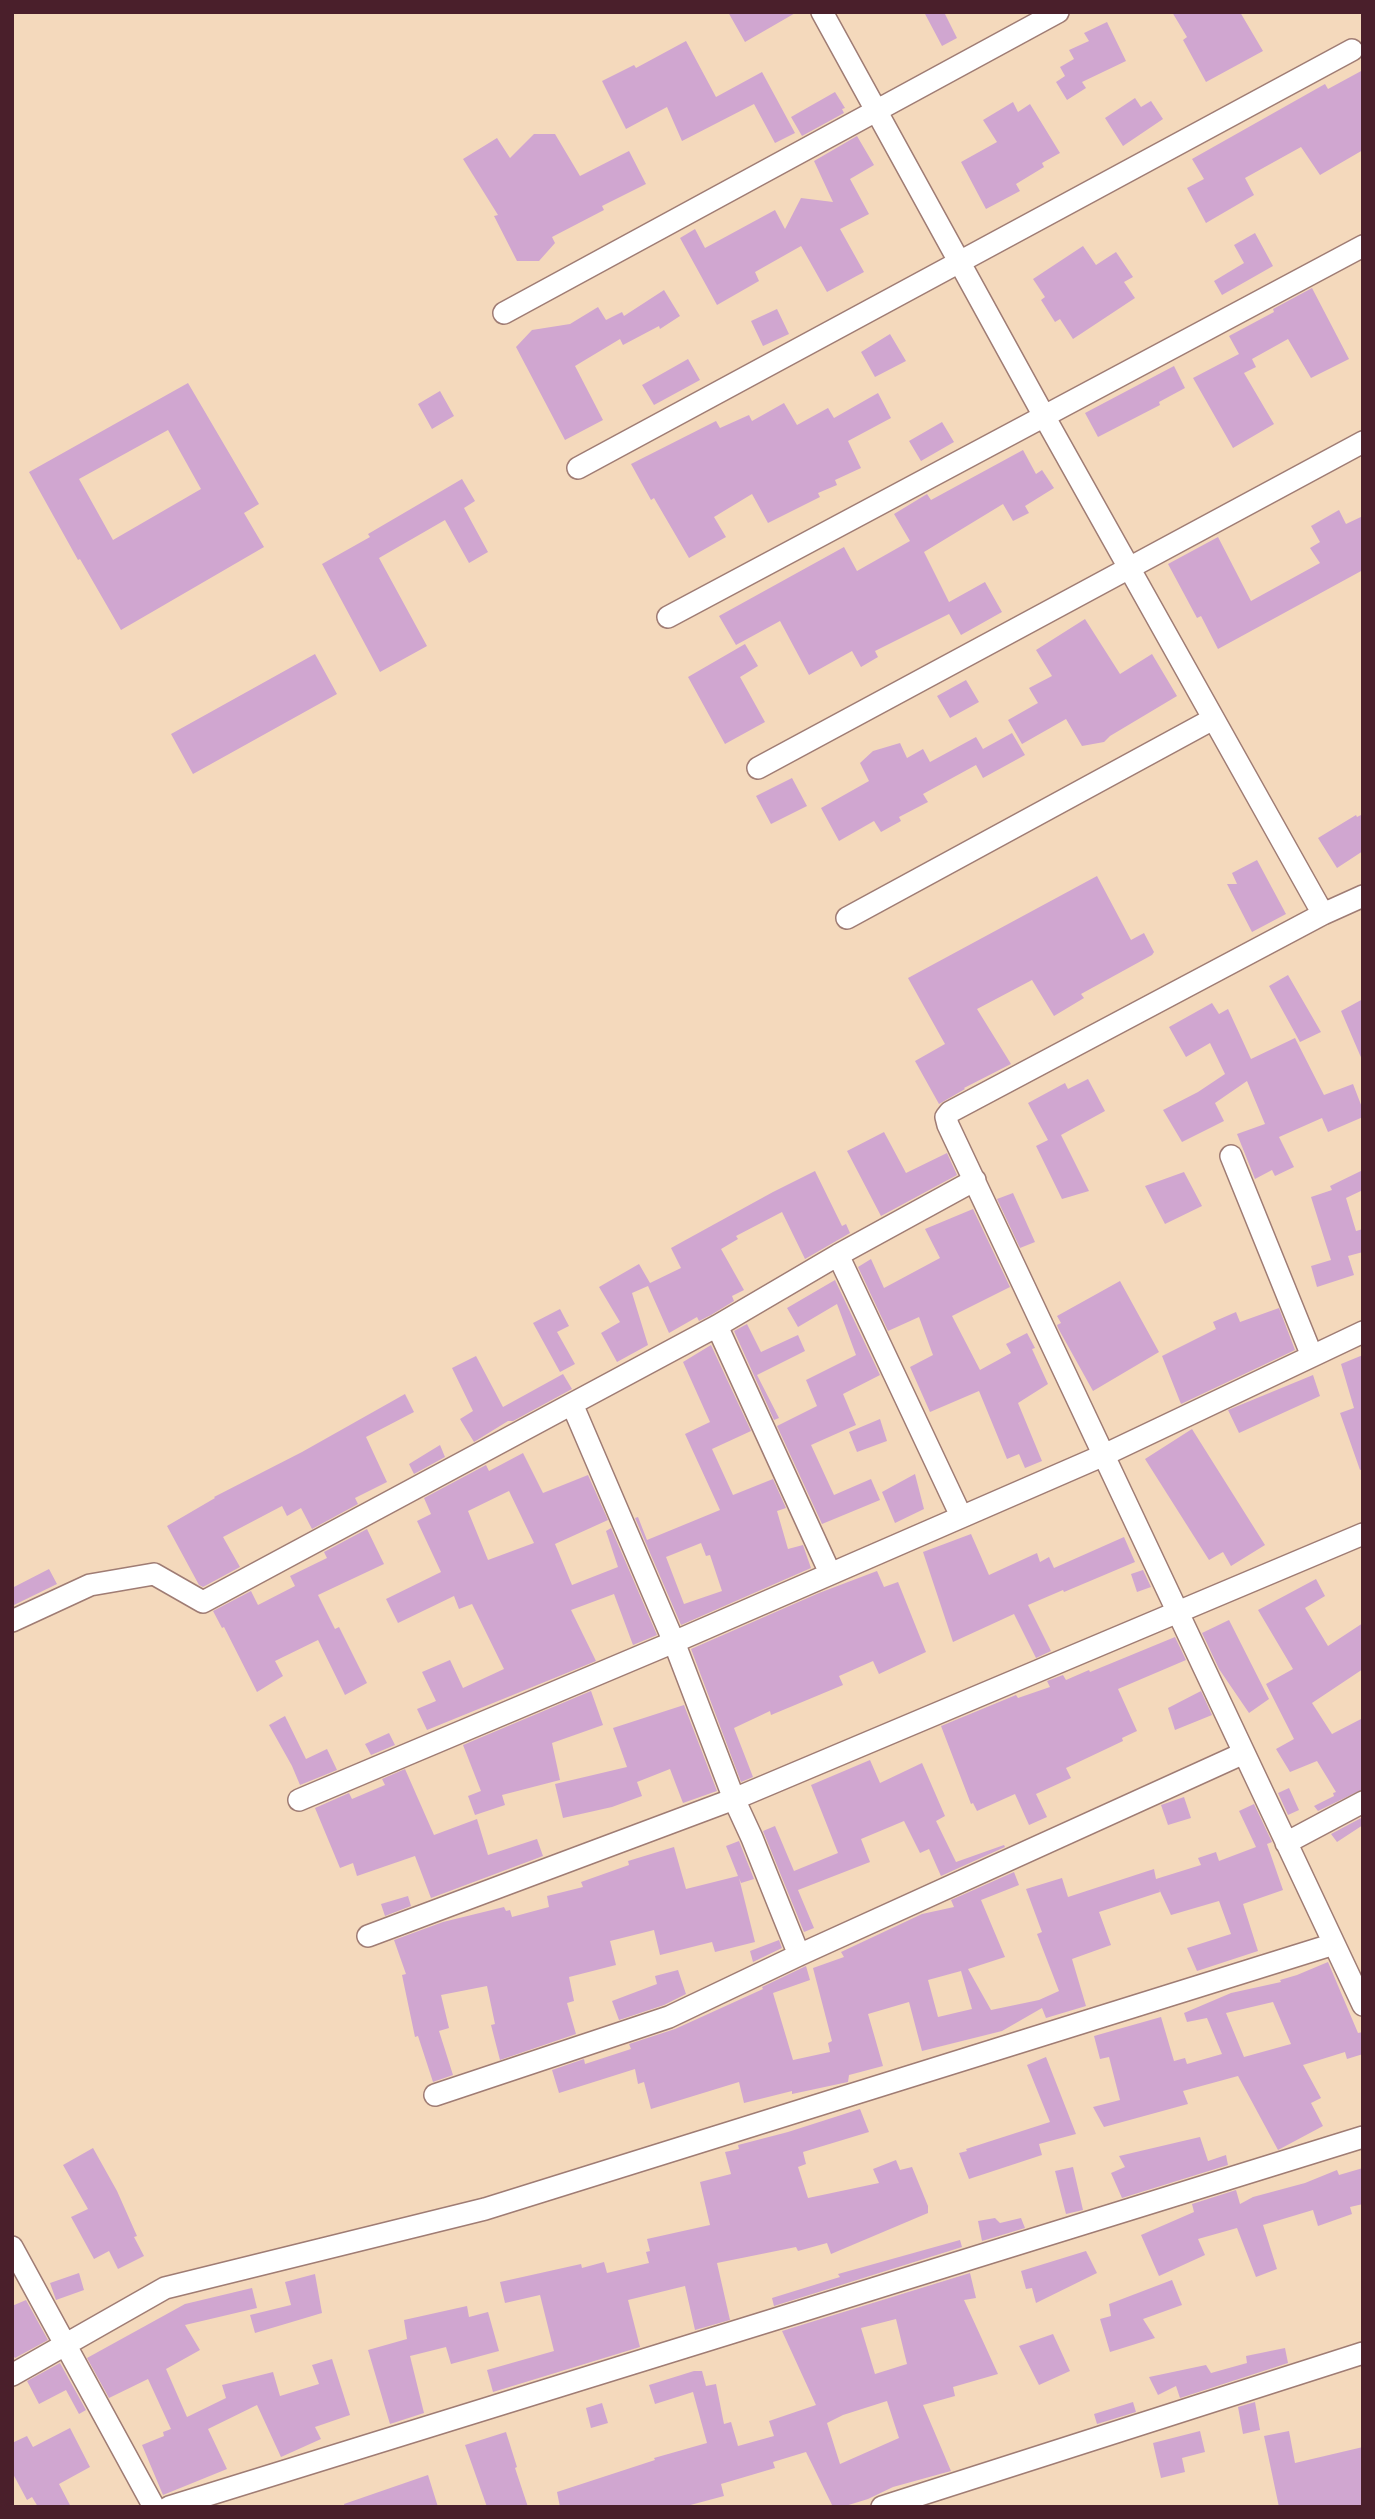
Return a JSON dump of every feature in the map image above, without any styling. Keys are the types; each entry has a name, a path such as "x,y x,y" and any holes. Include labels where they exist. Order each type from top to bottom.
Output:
{"street":[{"path":"822,12 1323,914"},
{"path":"504,313 1058,12"},
{"path":"578,468 1352,50"},
{"path":"668,617 1363,246"},
{"path":"758,768 1363,442"},
{"path":"848,918 1213,719"},
{"path":"1363,896 1323,914 950,1112 946,1117 1363,2005"},
{"path":"1231,1156 1312,1356"},
{"path":"12,1621 90,1585 154,1574 203,1602 717,1326 838,1255 975,1180"},
{"path":"838,1255 961,1517"},
{"path":"717,1326 830,1573"},
{"path":"299,1800 674,1642 1104,1455 1363,1332"},
{"path":"572,1404 674,1642 734,1799 799,1955"},
{"path":"368,1937 734,1799 1363,1534"},
{"path":"435,2095 668,2017 1244,1753"},
{"path":"1286,1843 1363,1802"},
{"path":"12,2375 165,2288 485,2209 1334,1944"},
{"path":"169,2507 1363,2137"},
{"path":"12,2247 154,2507"},
{"path":"882,2507 1363,2353"}],"building":[{"path":"728,12 797,12 745,42"},
{"path":"924,12 944,12 957,38 942,46"},
{"path":"1172,12 1240,12 1263,51 1206,82 1183,40 1187,37"},
{"path":"1107,22 1126,61 1082,82 1086,88 1067,100 1056,82 1065,76 1060,67 1074,59 1069,50 1089,41 1084,33"},
{"path":"686,41 716,97 762,72 795,133 775,143 754,104 682,141 667,107 626,129 602,81 634,65 636,68"},
{"path":"1363,70 1363,150 1320,175 1301,147 1245,178 1254,195 1206,223 1187,188 1204,179 1192,159 1325,84 1328,89"},
{"path":"835,92 845,108 842,109 844,113 802,136 791,117"},
{"path":"1135,98 1141,107 1151,101 1163,119 1123,146 1105,118"},
{"path":"1013,102 1018,112 1030,104 1060,153 1042,163 1044,167 1016,184 1020,191 986,209 961,162 997,142 983,120"},
{"path":"534,134 555,134 580,176 629,151 646,184 602,206 604,210 552,237 555,243 539,261 517,261 494,216 498,215 463,159 497,138 510,158"},
{"path":"857,136 874,165 850,179 869,214 840,229 864,272 827,292 801,246 755,272 759,281 717,305 680,238 695,229 705,248 775,210 785,229 801,198 833,202 814,161"},
{"path":"1255,233 1273,266 1222,295 1214,281 1244,263 1234,245"},
{"path":"1083,246 1096,265 1116,252 1133,277 1124,282 1135,298 1073,339 1060,319 1055,322 1041,300 1045,297 1033,279"},
{"path":"1312,288 1349,359 1311,378 1288,339 1252,359 1256,367 1244,373 1274,424 1233,448 1193,378 1239,354 1229,336"},
{"path":"664,290 680,316 660,329 659,326 623,345 620,339 575,366 603,420 565,440 516,347 532,330 570,324 598,307 606,320 622,312 624,316"},
{"path":"777,309 789,334 763,346 751,321"},
{"path":"890,334 906,361 875,377 861,352"},
{"path":"688,359 700,380 654,405 642,385"},
{"path":"1174,366 1185,388 1159,402 1160,405 1098,437 1085,413"},
{"path":"188,383 259,504 244,513 264,547 121,630 29,472","holes":["168,430 201,489 113,540 79,479"]},
{"path":"440,391 454,416 432,429 418,404"},
{"path":"878,393 891,418 848,441 861,468 835,480 837,485 818,493 820,497 768,523 752,494 714,517 726,537 689,558 631,464 716,421 720,428 749,415 752,421 784,403 797,425 828,408 834,418"},
{"path":"942,422 954,442 921,461 909,441"},
{"path":"1023,450 1036,474 1042,470 1054,488 1025,506 1029,513 1013,521 1003,504 924,552 949,602 985,582 1002,612 961,635 949,614 875,651 878,657 861,667 852,651 809,675 780,621 736,645 719,616 844,547 857,571 910,541 894,514 927,494 931,500"},
{"path":"462,479 475,501 464,508 488,552 469,563 445,520 379,558 427,646 380,672 322,564"},
{"path":"1339,510 1346,524 1363,516 1363,570 1218,649 1201,616 1197,618 1168,564 1218,537 1251,601 1320,563 1310,548 1320,542 1311,526"},
{"path":"1085,619 1120,674 1152,654 1177,696 1104,742 1082,746 1066,719 1022,744 1008,720 1038,703 1029,688 1052,676 1036,650"},
{"path":"745,644 758,666 740,677 765,722 725,744 688,677"},
{"path":"315,654 337,694 193,774 171,734"},
{"path":"966,680 979,702 950,718 937,696"},
{"path":"1012,733 1025,755 983,778 976,765 923,794 928,802 899,817 901,821 881,832 874,821 839,841 821,808 869,781 860,763 873,751 900,743 907,758 923,749 930,762 976,737 983,749"},
{"path":"792,778 807,806 771,824 756,796"},
{"path":"1363,814 1363,851 1337,868 1318,838 1356,815 1357,817"},
{"path":"1257,860 1286,914 1252,932 1227,884 1237,884 1232,873"},
{"path":"1097,876 1131,940 1144,933 1154,952 1152,955 1081,994 1084,998 1054,1016 1032,980 977,1009 1011,1064 939,1104 915,1061 945,1044 908,978"},
{"path":"1288,975 1321,1032 1300,1042 1269,986"},
{"path":"1363,999 1363,1062 1341,1011"},
{"path":"1212,1003 1219,1014 1228,1009 1251,1059 1295,1038 1324,1095 1353,1084 1363,1117 1328,1132 1322,1118 1279,1137 1294,1167 1275,1176 1272,1170 1255,1179 1237,1134 1265,1124 1247,1081 1215,1103 1224,1121 1182,1142 1163,1110 1225,1074 1210,1043 1186,1057 1169,1027"},
{"path":"1088,1079 1105,1111 1061,1135 1089,1191 1062,1199 1036,1146 1048,1140 1028,1103 1065,1083 1068,1089"},
{"path":"884,1132 906,1173 947,1153 957,1175 881,1216 847,1151"},
{"path":"1363,1170 1363,1190 1346,1198 1356,1231 1363,1229 1363,1252 1348,1256 1354,1275 1317,1287 1311,1266 1331,1260 1311,1197 1332,1190 1330,1186"},
{"path":"815,1171 842,1226 846,1224 850,1233 805,1259 782,1212 736,1236 738,1239 721,1249 744,1290 732,1296 734,1301 711,1315 699,1321 697,1317 669,1333 648,1286 632,1293 648,1345 617,1362 601,1333 620,1322 599,1287 639,1264 650,1283 681,1268 671,1248"},
{"path":"1184,1172 1202,1206 1165,1224 1145,1186"},
{"path":"1013,1193 1035,1242 1020,1248 997,1199"},
{"path":"973,1209 1010,1287 952,1316 980,1370 1011,1353 1006,1344 1027,1333 1035,1348 1032,1349 1048,1384 1018,1403 1042,1461 1025,1468 1019,1454 1007,1459 979,1391 930,1412 910,1367 933,1355 919,1317 888,1331 858,1267 871,1259 884,1288 940,1258 925,1229"},
{"path":"835,1280 880,1375 843,1394 856,1425 811,1445 834,1495 871,1479 880,1500 822,1524 777,1426 817,1406 806,1380 856,1355 837,1304 798,1327 787,1308"},
{"path":"1120,1281 1159,1352 1093,1391 1058,1328 1057,1325 1061,1323 1057,1316"},
{"path":"1279,1308 1295,1350 1181,1404 1162,1356 1216,1329 1213,1322 1236,1312 1240,1322"},
{"path":"560,1309 569,1326 557,1332 575,1364 560,1372 533,1323"},
{"path":"747,1324 761,1352 798,1335 805,1351 757,1375 779,1418 774,1420 734,1331"},
{"path":"711,1345 751,1431 712,1449 733,1495 773,1479 786,1508 777,1511 788,1549 803,1545 811,1568 681,1625 635,1518 638,1517 647,1540 720,1510 685,1434 710,1422 683,1362","holes":["701,1543 706,1556 710,1555 722,1591 684,1604 666,1557"]},
{"path":"1363,1355 1363,1469 1360,1470 1340,1413 1354,1408 1341,1364"},
{"path":"476,1356 503,1407 563,1374 572,1389 513,1421 508,1421 474,1442 460,1419 473,1411 452,1368"},
{"path":"1313,1375 1320,1396 1239,1433 1228,1410"},
{"path":"405,1394 414,1412 366,1437 387,1482 355,1498 358,1504 312,1529 301,1508 287,1516 282,1506 223,1537 240,1567 203,1587 199,1585 167,1526 214,1497 302,1452"},
{"path":"880,1419 887,1441 857,1452 849,1432"},
{"path":"1192,1429 1265,1545 1231,1566 1223,1552 1209,1560 1145,1459"},
{"path":"440,1445 445,1457 414,1474 409,1464"},
{"path":"523,1453 543,1493 588,1475 608,1520 555,1544 572,1585 618,1567 606,1531 611,1528 657,1635 633,1645 614,1594 571,1610 596,1661 427,1730 417,1709 436,1701 422,1672 450,1660 463,1688 504,1669 472,1604 459,1609 454,1596 398,1623 386,1599 441,1572 417,1521 431,1514 424,1498 486,1465 489,1471","holes":["509,1491 534,1543 488,1560 468,1511"]},
{"path":"915,1474 924,1509 895,1523 882,1492"},
{"path":"367,1529 384,1564 318,1595 335,1629 339,1627 367,1683 345,1695 318,1640 275,1661 283,1676 257,1692 213,1611 251,1591 258,1605 295,1586 290,1576 327,1558 324,1552"},
{"path":"971,1534 989,1575 1037,1553 1040,1562 1049,1557 1054,1568 1124,1537 1135,1562 1028,1605 1051,1651 1036,1658 1014,1614 953,1642 923,1552"},
{"path":"49,1569 57,1584 12,1606 12,1588"},
{"path":"1143,1570 1151,1587 1137,1592 1131,1574"},
{"path":"877,1571 884,1587 898,1582 926,1652 879,1674 873,1661 839,1676 843,1685 771,1715 770,1711 734,1728 753,1777 741,1782 691,1649 819,1593"},
{"path":"1316,1579 1325,1596 1305,1608 1328,1646 1363,1623 1363,1669 1312,1703 1332,1734 1363,1718 1363,1789 1318,1811 1314,1806 1334,1796 1333,1793 1336,1792 1317,1761 1290,1772 1276,1749 1294,1739 1266,1684 1293,1669 1258,1610"},
{"path":"1229,1620 1269,1699 1249,1713 1219,1669 1202,1633"},
{"path":"1175,1637 1186,1660 1118,1689 1137,1731 1122,1738 1123,1741 1066,1768 1071,1778 1036,1794 1047,1817 1029,1825 1015,1794 977,1811 973,1803 971,1804 941,1726 1016,1695 1018,1698 1050,1687 1047,1681 1063,1675 1066,1680 1089,1670 1090,1672"},
{"path":"591,1691 603,1725 552,1743 560,1780 502,1795 505,1805 475,1815 468,1796 481,1791 463,1745"},
{"path":"1201,1691 1212,1715 1175,1730 1168,1708"},
{"path":"684,1705 717,1791 683,1803 670,1769 637,1782 642,1796 612,1807 563,1818 555,1784 627,1767 613,1728"},
{"path":"285,1716 306,1759 327,1749 337,1770 300,1785 269,1725"},
{"path":"389,1733 395,1745 371,1755 365,1744"},
{"path":"870,1760 880,1783 922,1763 945,1816 936,1821 956,1862 1004,1845 1005,1847 941,1876 929,1849 920,1853 904,1821 861,1839 870,1862 798,1890 814,1928 804,1932 763,1831 775,1826 794,1871 838,1853 811,1785"},
{"path":"405,1769 434,1835 477,1819 488,1855 537,1839 543,1856 431,1898 415,1856 357,1876 353,1863 340,1868 315,1808 349,1793 352,1799 385,1785 382,1779"},
{"path":"1289,1788 1299,1810 1288,1815 1278,1793"},
{"path":"1184,1797 1191,1818 1168,1825 1161,1805"},
{"path":"1254,1804 1272,1842 1267,1844 1283,1890 1243,1904 1258,1951 1197,1971 1187,1948 1231,1934 1219,1901 1171,1915 1159,1889 1160,1892 1099,1912 1111,1945 1072,1959 1086,2006 1046,2018 1042,2008 1002,2031 922,2051 909,2002 868,2014 883,2066 849,2075 848,2082 792,2094 792,2091 744,2103 739,2082 651,2109 644,2082 638,2084 635,2069 559,2093 552,2070 584,2059 585,2064 631,2049 629,2044 675,2029 806,1966 810,1980 773,1993 793,2060 830,2052 828,2043 832,2041 813,1968 844,1957 841,1952 922,1914 954,1907 951,1900 1014,1872 1019,1885 981,1900 1005,1957 968,1969 991,2010 1039,2000 1059,1991 1037,1934 1042,1932 1026,1889 1062,1878 1068,1897 1154,1869 1156,1879 1201,1865 1198,1858 1216,1852 1219,1861 1256,1847 1239,1811","holes":["961,1971 972,2009 938,2017 928,1980"]},
{"path":"1363,1817 1363,1825 1337,1842 1331,1834"},
{"path":"739,1841 754,1879 741,1883 739,1878 755,1942 715,1952 712,1942 660,1955 654,1930 610,1941 616,1965 569,1977 574,2001 567,2003 576,2034 500,2060 491,2025 495,2024 487,1986 441,1995 449,2028 439,2031 453,2075 433,2082 418,2036 415,2037 402,1975 406,1974 394,1940 443,1922 504,1907 506,1911 510,1910 512,1917 549,1907 547,1896 583,1887 581,1882 629,1865 628,1861 674,1847 686,1889 738,1876 726,1846"},
{"path":"408,1896 411,1906 385,1916 381,1904"},
{"path":"779,1940 782,1948 753,1962 750,1951"},
{"path":"1328,1962 1358,2033 1363,2032 1363,2054 1347,2059 1345,2052 1303,2065 1321,2098 1311,2103 1323,2126 1278,2150 1238,2076 1183,2091 1188,2104 1104,2127 1093,2107 1120,2100 1109,2057 1100,2059 1094,2036 1161,2017 1174,2061 1185,2058 1187,2064 1222,2054 1207,2018 1187,2022 1184,2013 1231,1993 1281,1982 1280,1980","holes":["1273,2002 1291,2044 1244,2057 1226,2013"]},
{"path":"678,1970 686,1994 664,2005 619,2020 612,2001 657,1984 655,1976"},
{"path":"1046,2057 1076,2134 1039,2144 1042,2155 969,2179 959,2153 1050,2122 1027,2065"},
{"path":"860,2109 869,2132 803,2152 806,2164 798,2167 808,2198 879,2183 873,2169 896,2160 900,2170 912,2167 928,2206 928,2213 831,2254 827,2243 798,2251 796,2247 717,2263 730,2320 695,2330 685,2286 628,2300 640,2347 493,2392 487,2370 554,2351 540,2295 505,2303 500,2282 581,2264 582,2268 604,2262 607,2273 649,2263 647,2239 710,2225 700,2182 731,2174 725,2152 739,2149 738,2145"},
{"path":"1200,2137 1208,2161 1226,2155 1228,2165 1122,2198 1111,2173 1125,2167 1119,2156"},
{"path":"93,2148 117,2191 144,2256 118,2269 109,2251 94,2259 71,2217 88,2209 63,2165"},
{"path":"1073,2167 1083,2210 1066,2214 1055,2171"},
{"path":"1363,2168 1363,2204 1350,2207 1352,2214 1318,2226 1313,2210 1263,2225 1277,2269 1256,2277 1237,2228 1198,2239 1205,2255 1159,2276 1141,2235 1194,2212 1192,2204 1236,2190 1240,2204 1253,2197 1305,2183 1337,2170 1339,2175"},
{"path":"995,2218 1000,2223 1021,2218 1025,2228 982,2241 978,2221"},
{"path":"960,2240 962,2247 774,2306 772,2298 840,2277 838,2274"},
{"path":"1086,2251 1097,2273 1036,2303 1032,2288 1026,2289 1021,2271"},
{"path":"79,2273 84,2290 56,2300 50,2283"},
{"path":"970,2273 976,2298 964,2300 998,2374 953,2387 955,2396 923,2405 951,2471 893,2487 842,2507 833,2507 806,2452 773,2462 775,2468 721,2484 724,2496 683,2507 560,2507 557,2492 655,2460 654,2458 707,2443 693,2392 655,2404 649,2385 702,2371 706,2386 716,2384 724,2424 731,2422 738,2446 774,2436 769,2421 816,2405 782,2331","holes":["896,2319 907,2364 875,2374 861,2328","887,2401 899,2438 840,2464 827,2423"]},
{"path":"315,2274 322,2313 255,2333 250,2315 291,2305 285,2282"},
{"path":"1172,2280 1182,2305 1143,2319 1155,2338 1110,2352 1100,2319 1111,2316 1109,2304"},
{"path":"252,2288 257,2308 185,2325 200,2350 166,2369 187,2417 226,2398 222,2385 273,2372 280,2396 319,2384 312,2365 332,2359 350,2415 315,2427 321,2439 281,2457 257,2405 208,2429 227,2469 163,2495 142,2445 164,2436 163,2432 171,2429 148,2379 109,2398 87,2358 185,2304"},
{"path":"26,2300 48,2340 15,2358 12,2354 12,2306"},
{"path":"467,2306 469,2317 488,2312 499,2351 451,2364 446,2347 410,2356 424,2413 390,2424 368,2350 407,2339 404,2320"},
{"path":"1053,2334 1070,2371 1039,2385 1019,2346"},
{"path":"1285,2348 1288,2363 1180,2398 1176,2386 1158,2395 1149,2377 1206,2365 1211,2373 1247,2363 1246,2356"},
{"path":"60,2363 86,2410 79,2414 66,2390 39,2404 27,2381"},
{"path":"1133,2402 1136,2412 1097,2424 1094,2414"},
{"path":"1255,2402 1260,2430 1243,2434 1238,2407"},
{"path":"602,2403 608,2423 591,2428 586,2408"},
{"path":"70,2428 90,2467 59,2484 71,2507 38,2507 32,2497 27,2500 12,2472 12,2443 27,2436 33,2447"},
{"path":"1200,2431 1205,2452 1182,2458 1185,2472 1161,2478 1153,2443"},
{"path":"1289,2431 1295,2463 1363,2447 1363,2507 1279,2507 1264,2436"},
{"path":"506,2432 528,2507 487,2507 465,2445"},
{"path":"428,2475 438,2507 345,2507 344,2504"}]}
